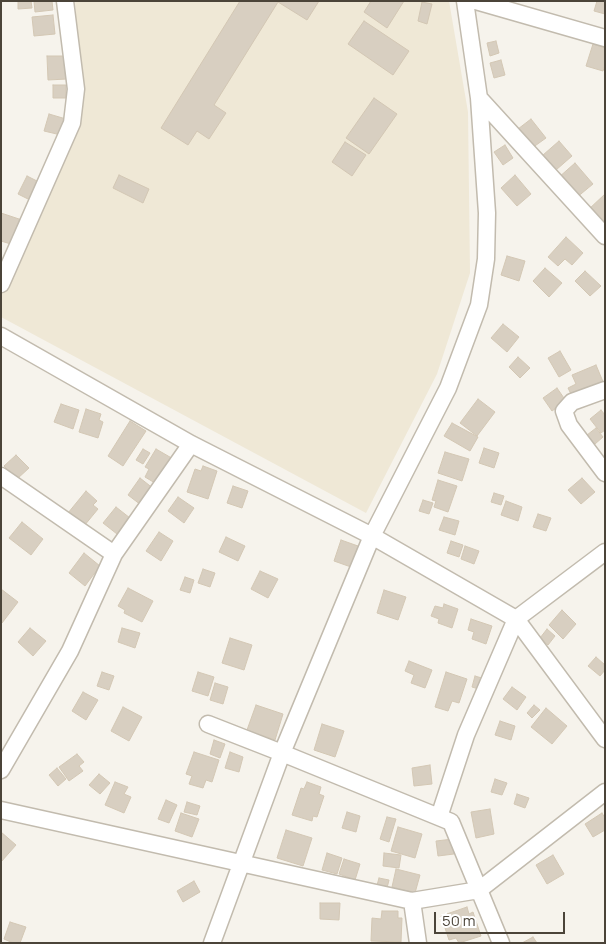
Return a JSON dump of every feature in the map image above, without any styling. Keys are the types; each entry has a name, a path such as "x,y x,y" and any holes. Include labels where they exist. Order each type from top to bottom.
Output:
{"street":[{"path":"1,284 7,257 72,123 76,89 65,1"},
{"path":"212,943 282,753 372,536 448,388 479,305 486,259 487,212 479,98 465,1"},
{"path":"476,1 605,38"},
{"path":"479,98 605,236"},
{"path":"1,336 191,444 372,536 516,619 605,739"},
{"path":"605,390 572,402 564,411 569,424 605,473"},
{"path":"1,770 70,651 114,554 191,444"},
{"path":"1,476 114,554"},
{"path":"439,817 466,735 516,619 605,552"},
{"path":"208,724 451,822 501,943"},
{"path":"1,810 412,901 479,890 605,792"},
{"path":"412,901 418,943"}],"shaded area":[{"path":"75,1 449,1 468,112 470,273 437,374 366,513 1,317 1,294 82,119"}],"building":[{"path":"18,1 31,1 32,8 18,9"},
{"path":"34,1 52,1 53,10 35,12"},
{"path":"240,1 319,1 307,20 278,2 214,105 226,113 209,139 197,131 188,145 161,128"},
{"path":"371,1 404,1 387,28 364,12"},
{"path":"597,1 605,1 605,14 594,11"},
{"path":"422,2 432,4 427,24 418,21"},
{"path":"53,15 55,34 34,36 32,17"},
{"path":"364,21 409,51 393,75 348,44"},
{"path":"496,41 499,53 490,56 487,43"},
{"path":"593,44 605,48 603,71 586,66"},
{"path":"47,56 66,56 67,79 48,80"},
{"path":"501,60 505,75 494,78 490,63"},
{"path":"53,85 66,85 66,98 53,98"},
{"path":"374,98 397,114 369,154 346,138"},
{"path":"49,114 66,119 61,135 44,131"},
{"path":"531,119 546,138 532,148 518,129"},
{"path":"559,141 572,156 556,170 543,155"},
{"path":"345,142 366,155 352,176 332,162"},
{"path":"505,145 513,158 503,165 494,152"},
{"path":"575,163 593,184 576,198 558,178"},
{"path":"119,175 149,189 143,203 113,188"},
{"path":"515,175 531,194 517,206 501,188"},
{"path":"27,176 43,184 34,202 18,194"},
{"path":"605,194 605,228 588,210"},
{"path":"1,213 22,220 14,245 1,241"},
{"path":"566,237 583,253 572,265 565,259 558,266 548,257"},
{"path":"507,256 525,261 519,281 501,275"},
{"path":"545,268 562,283 549,297 533,281"},
{"path":"585,271 601,286 590,296 575,281"},
{"path":"503,324 519,337 507,352 491,338"},
{"path":"560,351 571,370 559,377 548,358"},
{"path":"518,357 530,368 520,378 509,367"},
{"path":"596,365 604,384 573,398 568,388 576,384 572,375"},
{"path":"557,388 566,401 552,411 543,398"},
{"path":"478,399 495,412 477,436 460,423"},
{"path":"61,404 79,410 73,429 54,422"},
{"path":"86,409 101,414 99,420 103,422 98,438 79,432"},
{"path":"601,410 605,415 605,430 601,433 590,419"},
{"path":"130,421 146,431 123,466 108,456"},
{"path":"452,423 478,437 470,451 444,436"},
{"path":"596,428 603,437 595,444 587,435"},
{"path":"484,448 499,453 494,468 479,463"},
{"path":"143,449 150,453 143,464 136,460"},
{"path":"156,449 175,460 160,486 145,477 149,469 145,467"},
{"path":"445,452 469,459 462,481 438,473"},
{"path":"16,455 29,468 17,479 4,466"},
{"path":"203,466 217,471 208,499 187,492 195,469 201,471"},
{"path":"140,478 154,489 141,505 128,495"},
{"path":"582,478 595,492 581,504 568,490"},
{"path":"438,480 457,486 448,512 434,507 436,501 432,500"},
{"path":"233,486 248,491 242,508 227,503"},
{"path":"86,491 97,501 93,505 98,509 84,526 68,513"},
{"path":"494,493 504,496 501,505 491,502"},
{"path":"178,497 194,508 184,523 168,511"},
{"path":"423,500 433,503 429,514 419,511"},
{"path":"506,501 522,507 518,521 501,515"},
{"path":"116,507 130,518 117,534 103,523"},
{"path":"538,514 551,518 546,531 533,527"},
{"path":"444,517 459,521 455,535 439,530"},
{"path":"22,522 43,539 31,555 9,538"},
{"path":"159,532 173,541 161,561 146,551"},
{"path":"226,537 245,546 238,561 219,552"},
{"path":"341,540 358,546 351,567 334,561"},
{"path":"451,541 463,545 459,557 447,553"},
{"path":"465,546 479,551 474,564 461,559"},
{"path":"84,553 100,566 85,586 69,573"},
{"path":"203,569 215,573 210,587 198,583"},
{"path":"260,571 278,579 268,598 251,589"},
{"path":"185,577 194,580 190,593 180,590"},
{"path":"128,588 153,601 142,622 124,613 125,610 118,606"},
{"path":"1,589 18,602 2,623 1,622"},
{"path":"384,590 406,597 398,620 377,613"},
{"path":"444,604 458,609 452,628 438,623 439,619 431,616 435,606 443,608"},
{"path":"562,610 576,624 563,639 549,625"},
{"path":"471,619 492,626 486,644 472,639 474,632 468,630"},
{"path":"30,628 46,641 33,656 18,642"},
{"path":"122,628 140,633 135,648 118,642"},
{"path":"547,629 555,636 548,645 540,638"},
{"path":"230,638 252,645 244,670 222,663"},
{"path":"596,657 605,665 605,670 600,676 588,666"},
{"path":"409,661 432,670 425,688 411,683 414,675 405,671"},
{"path":"102,672 114,676 109,690 97,686"},
{"path":"198,672 214,677 208,696 192,691"},
{"path":"446,672 467,679 459,703 452,701 448,711 435,707"},
{"path":"475,676 485,679 482,690 472,687"},
{"path":"215,683 228,687 223,704 210,700"},
{"path":"512,687 526,697 517,710 503,699"},
{"path":"83,692 98,700 86,720 72,711"},
{"path":"256,705 283,714 275,740 247,730"},
{"path":"534,705 540,710 532,718 527,713"},
{"path":"123,707 142,717 129,741 111,731"},
{"path":"546,708 567,726 552,744 531,727"},
{"path":"500,721 515,726 511,740 495,735"},
{"path":"322,724 344,731 335,757 314,750"},
{"path":"214,740 225,744 220,758 210,754"},
{"path":"194,752 219,760 212,782 206,780 203,788 189,784 192,776 186,774"},
{"path":"230,752 243,757 239,772 225,768"},
{"path":"77,754 84,762 79,766 83,771 69,781 59,767"},
{"path":"430,765 432,784 414,786 412,768"},
{"path":"57,768 66,779 58,786 49,775"},
{"path":"99,774 110,783 100,794 89,785"},
{"path":"495,779 507,783 502,795 491,792"},
{"path":"115,782 128,787 124,794 131,797 124,813 105,805"},
{"path":"307,782 321,787 319,794 324,796 317,817 313,816 312,821 292,815 301,788 304,789"},
{"path":"517,794 529,798 525,808 514,804"},
{"path":"166,800 177,805 169,823 158,819"},
{"path":"187,802 200,806 197,815 184,812"},
{"path":"490,809 494,834 476,838 471,812"},
{"path":"347,812 360,816 356,832 342,828"},
{"path":"181,813 199,819 192,837 175,831"},
{"path":"602,813 605,818 605,830 593,837 585,824"},
{"path":"387,817 396,819 389,842 380,839"},
{"path":"398,827 422,834 415,858 391,851"},
{"path":"286,830 312,838 303,866 277,858"},
{"path":"1,832 16,845 1,862"},
{"path":"453,839 454,854 438,856 436,841"},
{"path":"327,853 342,858 337,874 322,870"},
{"path":"384,853 401,855 399,868 383,866"},
{"path":"553,855 564,874 547,884 536,865"},
{"path":"344,859 360,864 355,880 339,874"},
{"path":"396,869 420,875 415,893 392,887"},
{"path":"379,878 389,880 386,892 376,889"},
{"path":"194,881 200,892 183,902 177,891"},
{"path":"320,903 340,903 339,920 320,919"},
{"path":"467,907 469,914 473,912 481,936 459,943 456,938 449,940 441,916"},
{"path":"382,911 398,911 398,918 402,918 401,942 371,941 372,918 381,919"},
{"path":"10,922 26,927 20,943 13,943 4,939"},
{"path":"533,937 537,943 522,943"}]}
